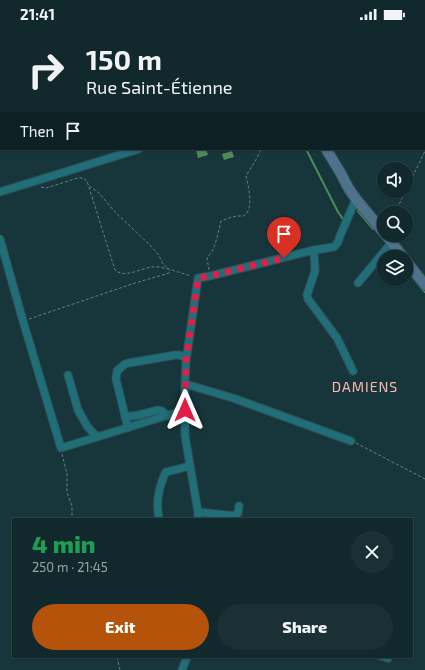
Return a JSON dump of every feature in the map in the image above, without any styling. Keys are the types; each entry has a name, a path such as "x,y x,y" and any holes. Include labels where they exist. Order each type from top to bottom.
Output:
{"street":[{"path":"0,192 136,150"},
{"path":"327,150 356,199 377,225"},
{"path":"239,506 238,513 235,516 198,515 186,436 185,384 186,358 198,278 336,246 356,199"},
{"path":"0,238 61,448 185,410"},
{"path":"358,283 384,242"},
{"path":"391,242 397,250"},
{"path":"314,250 315,271 307,295 308,299 336,338 353,371"},
{"path":"413,269 425,284"},
{"path":"128,428 116,379 118,371 121,367 125,364 175,355 180,355 186,358"},
{"path":"68,375 78,410 87,426 97,437"},
{"path":"185,384 233,398 351,441"},
{"path":"125,417 158,410 162,411 166,416"},
{"path":"159,518 157,501 166,472 190,466"},
{"path":"182,670 187,658"}],"path":[{"path":"210,276 207,258 213,250 218,238 221,221 244,216 247,213 250,197 246,176 261,150"},
{"path":"398,206 425,151"},
{"path":"40,186 46,188 78,178 83,178 87,181 115,270 119,274 126,274 154,266 198,278"},
{"path":"88,185 99,193 115,212 149,244 158,254 163,264 170,270"},
{"path":"23,321 169,273 170,270"},
{"path":"351,441 425,479"},
{"path":"61,448 67,474 67,492 72,506 72,518"},
{"path":"117,658 120,670"}],"shaded area":[{"path":"196,150 206,150 208,155 198,158"},
{"path":"232,151 234,157 224,160 222,154"}],"waterway":[{"path":"307,150 343,219"},
{"path":"358,211 373,229"},
{"path":"421,288 425,292"}],"district":[{"name":"DAMIENS","path":"365,387"}],"route":[{"path":"185,410 186,361 198,278 284,258"}]}
